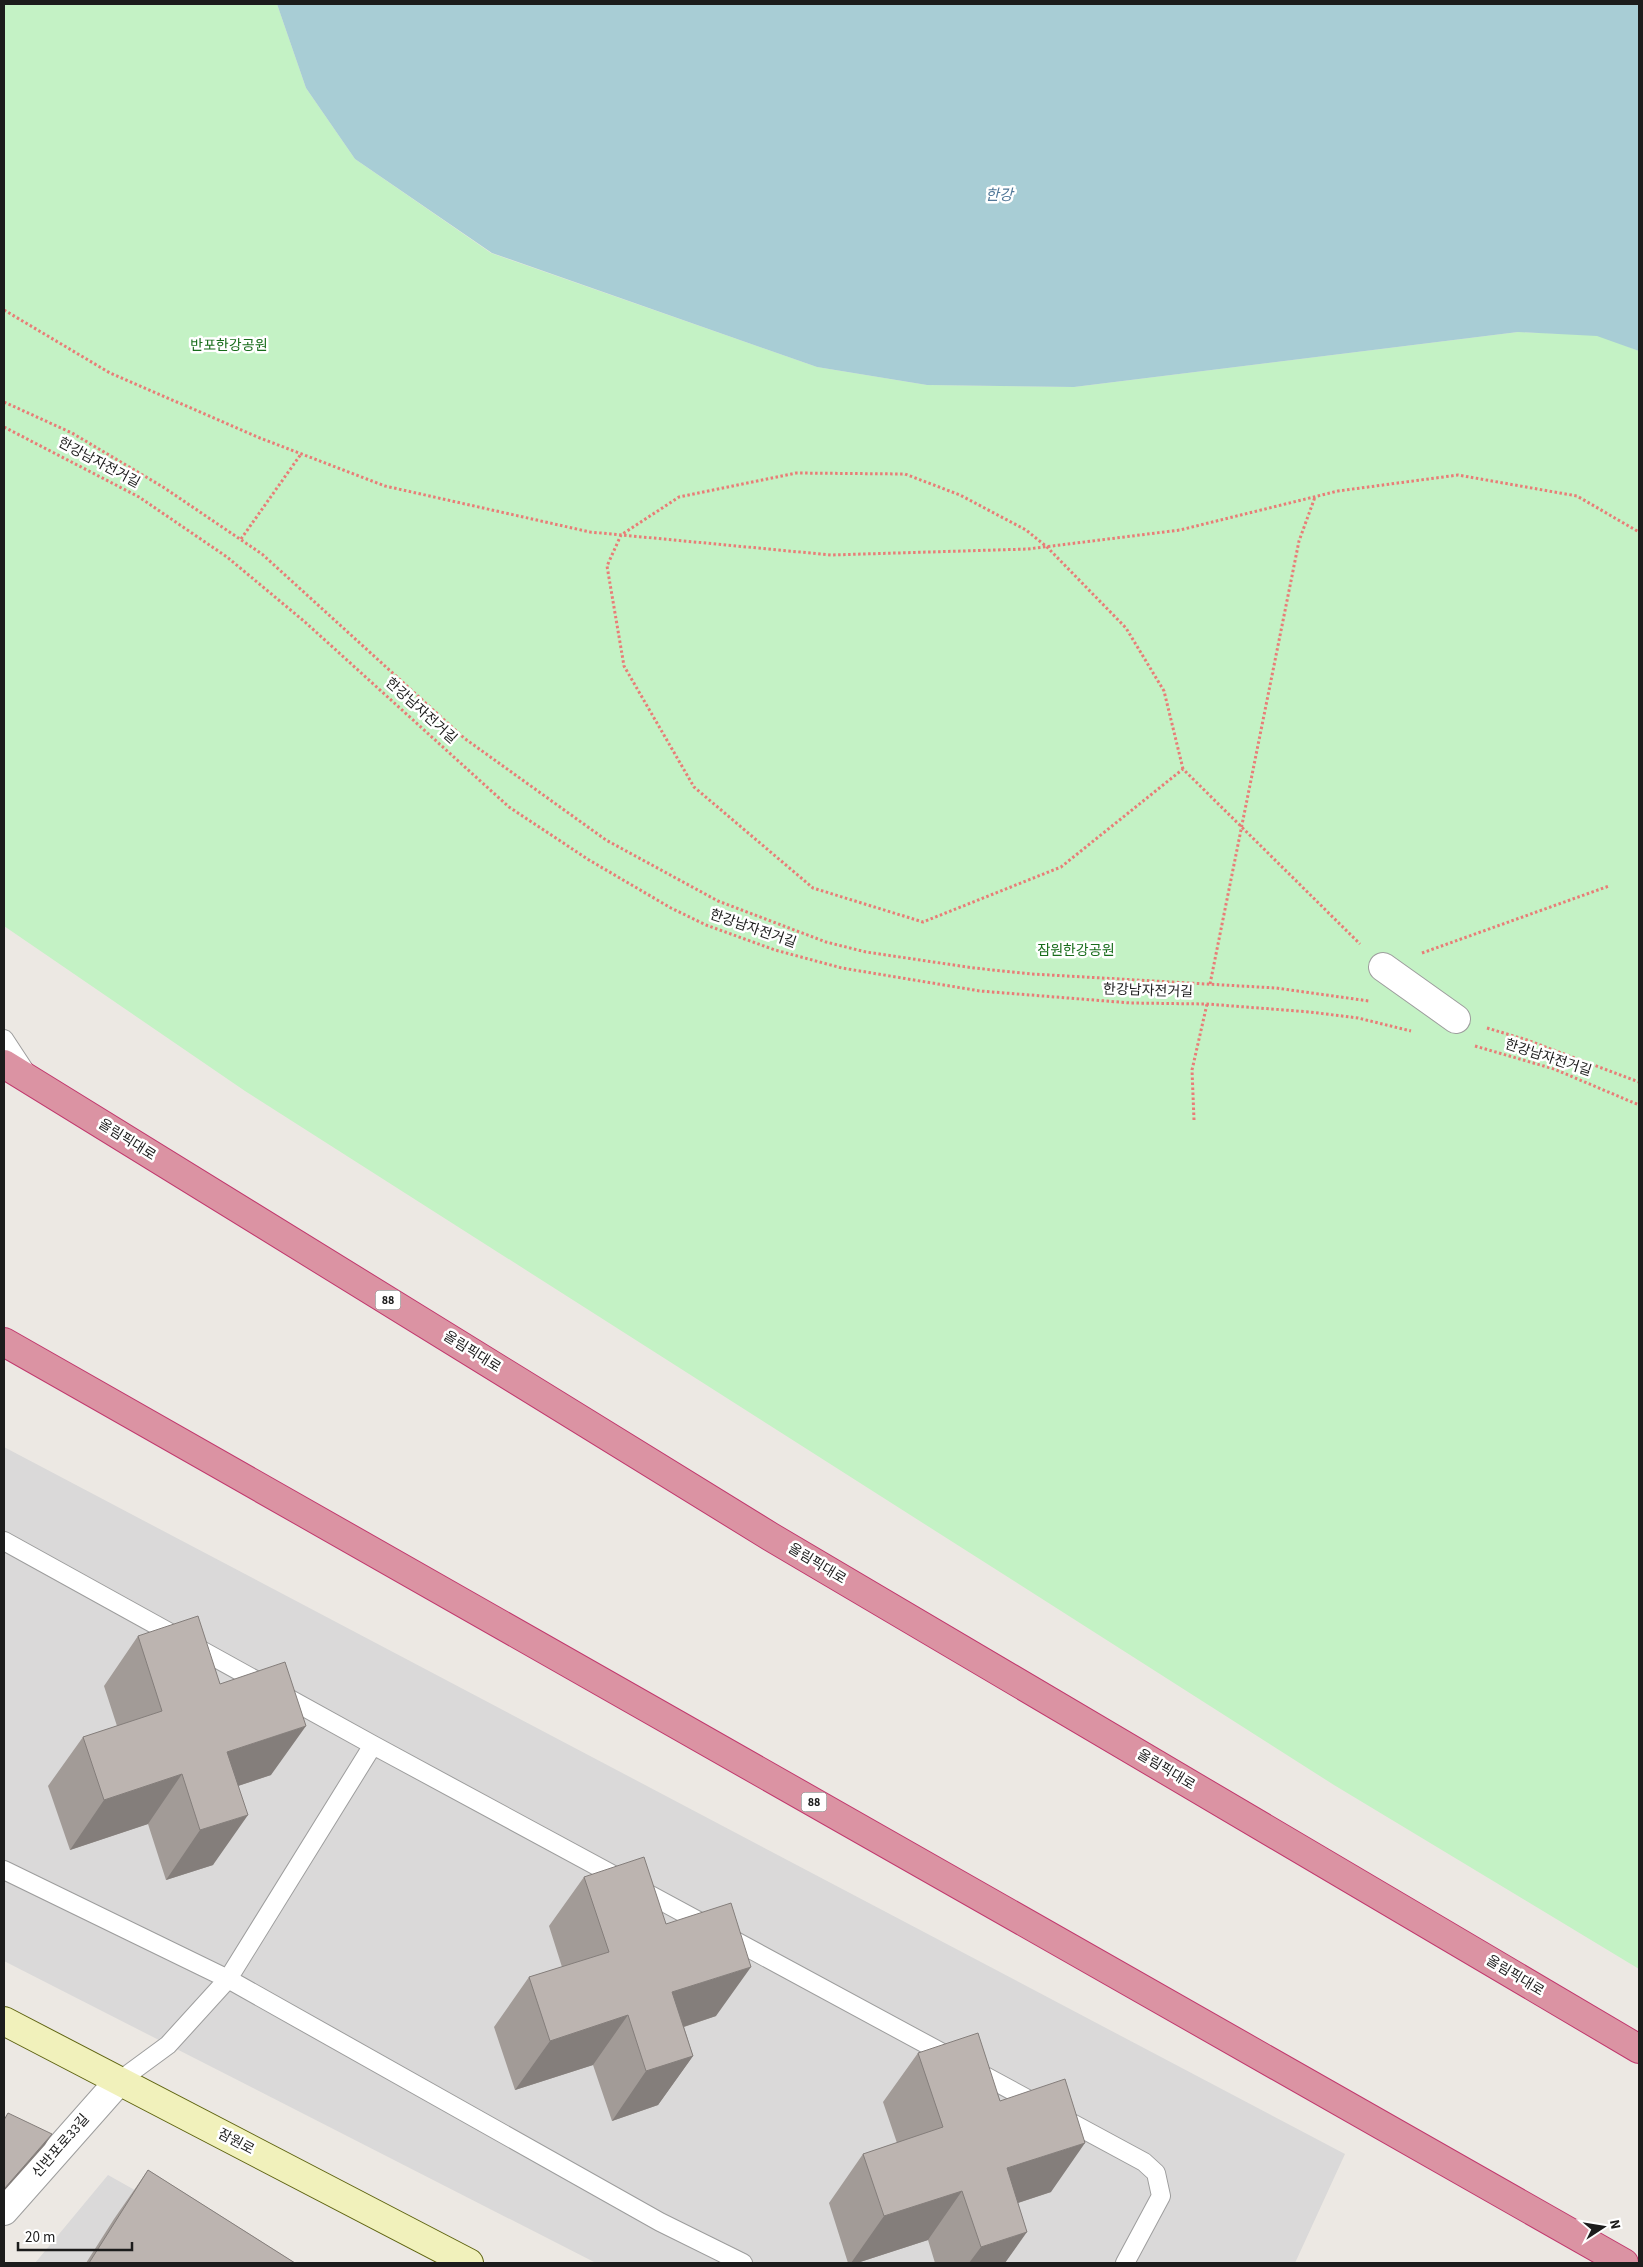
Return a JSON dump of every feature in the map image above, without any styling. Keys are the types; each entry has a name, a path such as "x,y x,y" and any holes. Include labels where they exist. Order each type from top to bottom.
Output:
{"highway":[{"name":"올림픽대로","path":"4,1064 771,1537 1639,2049"},
{"name":"88","path":"4,1342 1624,2263"}],"main road":[{"name":"잠원로","path":"4,2021 469,2263"}],"street":[{"path":"1383,967 1456,1019"},
{"name":"신반포로33길","path":"4,2211 119,2081"}],"lane":[{"path":"4,1039 33,1082"},
{"path":"4,1541 373,1745 1144,2162 1156,2173 1161,2196 1125,2263"},
{"path":"119,2081 168,2045 228,1979 373,1745"},
{"path":"4,1870 228,1979 660,2222 743,2263"}],"path":[{"path":"4,310 110,373 301,454 385,486 590,532 831,555 1046,547 1180,530 1338,491 1458,474 1577,496 1639,532"},
{"name":"한강남자전거길","path":"4,402 72,433 163,488 241,539 269,560 464,738 606,840 718,901 826,942 866,952 974,968 1032,974 1276,988 1375,1001"},
{"name":"한강남자전거길","path":"4,427 139,497 227,557 305,622 509,807 589,860 697,921 775,950 842,968 980,991 1131,1003 1207,1004 1358,1018 1413,1031"},
{"path":"241,539 301,454"},
{"path":"1183,769 1062,867 923,922 813,888 694,787 624,666 607,566 621,535 679,497 796,473 905,474 960,495 1026,530 1046,547 1126,628 1164,691 1183,769 1383,967 1609,886"},
{"path":"1210,984 1300,541 1315,496"},
{"path":"1194,1120 1192,1070 1207,1004"},
{"name":"한강남자전거길","path":"1456,1019 1527,1040 1639,1082"},
{"name":"한강남자전거길","path":"1467,1044 1554,1069 1639,1105"}],"shaded area":[{"path":"4,1447 1345,2154 1295,2263 596,2263 4,1961"},
{"path":"108,2175 265,2263 35,2263"}],"green space":[{"name":"잠원한강공원","path":"4,4 277,4 306,88 355,159 491,253 817,367 927,385 1074,387 1518,332 1598,335 1639,351 1639,1969 1334,1785 245,1091 4,926"}],"water":[{"name":"한강","path":"277,4 1639,4 1639,351 1597,336 1518,332 1074,387 927,385 817,367 492,253 355,159 306,88"}],"building":[{"path":"198,1616 220,1684 285,1662 306,1726 227,1752 248,1815 200,1830 182,1774 104,1800 83,1737 162,1711 138,1636"},
{"path":"644,1857 666,1924 731,1903 751,1967 672,1992 693,2056 646,2071 628,2015 550,2041 529,1977 609,1952 584,1877"},
{"path":"978,2033 1000,2101 1065,2079 1085,2143 1007,2168 1027,2232 981,2247 962,2191 884,2216 863,2154 943,2127 918,2053"},
{"path":"8,2113 52,2134 4,2189 4,2120"},
{"path":"148,2170 295,2263 89,2263"}],"park label":[{"name":"반포한강공원","path":"229,346"}]}
